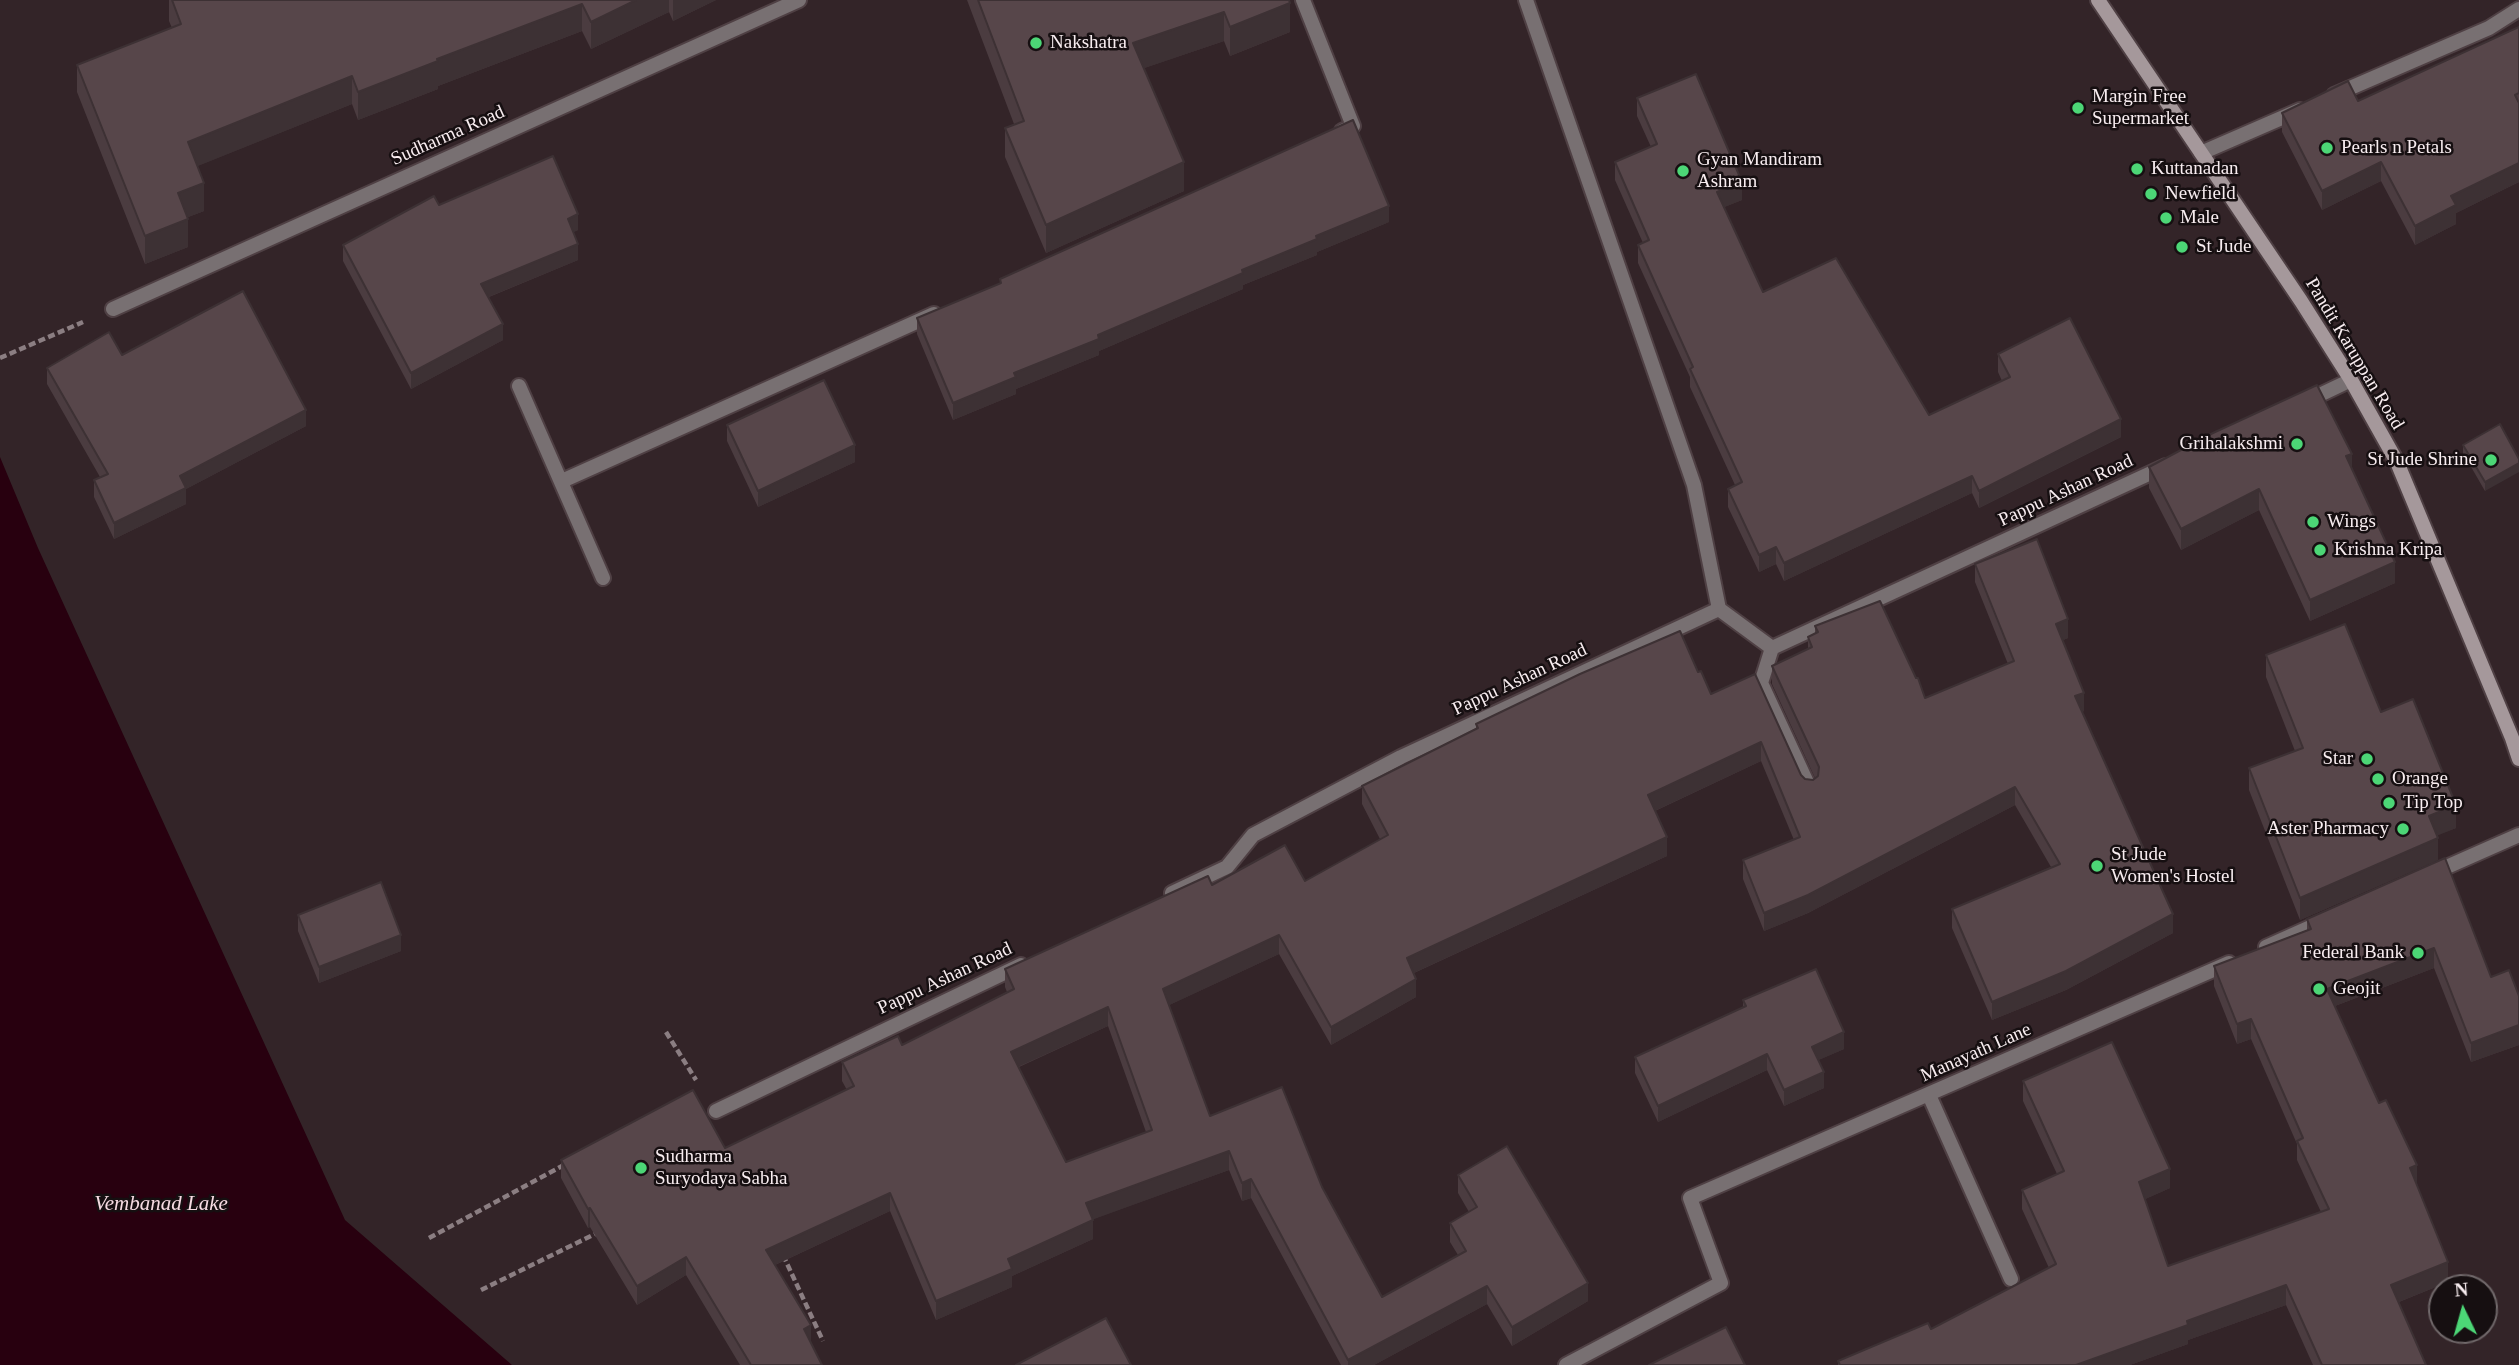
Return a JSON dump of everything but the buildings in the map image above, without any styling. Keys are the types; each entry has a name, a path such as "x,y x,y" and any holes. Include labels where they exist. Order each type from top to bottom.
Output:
{"main road":[{"name":"Pandit Karuppan Road","path":"2098,0 2351,380 2397,463 2519,759"}],"street":[{"name":"Sudharma Road","path":"113,309 799,0"},
{"path":"1303,0 1353,126 1327,137"},
{"path":"1526,0 1694,485 1719,609 1772,648 1761,683 1810,789"},
{"path":"2202,153 2489,28 2519,9"},
{"path":"562,481 944,309"},
{"path":"2288,409 2351,380"},
{"path":"519,386 603,578"},
{"name":"Pappu Ashan Road","path":"1772,648 2175,461"},
{"name":"Pappu Ashan Road","path":"1164,897 1227,867 1254,835 1401,757 1719,609"},
{"path":"2418,880 2519,835"},
{"name":"Manayath Lane","path":"1566,1365 1721,1283 1690,1198 2331,918"},
{"name":"Pappu Ashan Road","path":"716,1111 1037,957"},
{"path":"1929,1095 2011,1279"}],"path":[{"path":"0,358 113,309"},
{"path":"666,1032 716,1111"},
{"path":"429,1238 572,1161"},
{"path":"481,1290 604,1230"},
{"path":"778,1246 823,1341"}],"water":[{"name":"Vembanad Lake","path":"0,457 38,548 345,1220 512,1365 0,1365"}],"place":[{"name":"Nakshatra","path":"1036,43"},
{"name":"Margin Free Supermarket","path":"2078,108"},
{"name":"Pearls n Petals","path":"2327,148"},
{"name":"Kuttanadan","path":"2137,169"},
{"name":"Gyan Mandiram Ashram","path":"1683,171"},
{"name":"Newfield","path":"2151,194"},
{"name":"Male","path":"2166,218"},
{"name":"St Jude","path":"2182,247"},
{"name":"Grihalakshmi","path":"2297,444"},
{"name":"St Jude Shrine","path":"2491,460"},
{"name":"Wings","path":"2313,522"},
{"name":"Krishna Kripa","path":"2320,550"},
{"name":"Star","path":"2367,759"},
{"name":"Orange","path":"2378,779"},
{"name":"Tip Top","path":"2389,803"},
{"name":"Aster Pharmacy","path":"2403,829"},
{"name":"St Jude Women's Hostel","path":"2097,866"},
{"name":"Federal Bank","path":"2418,953"},
{"name":"Geojit","path":"2319,989"},
{"name":"Sudharma Suryodaya Sabha","path":"641,1168"}]}
